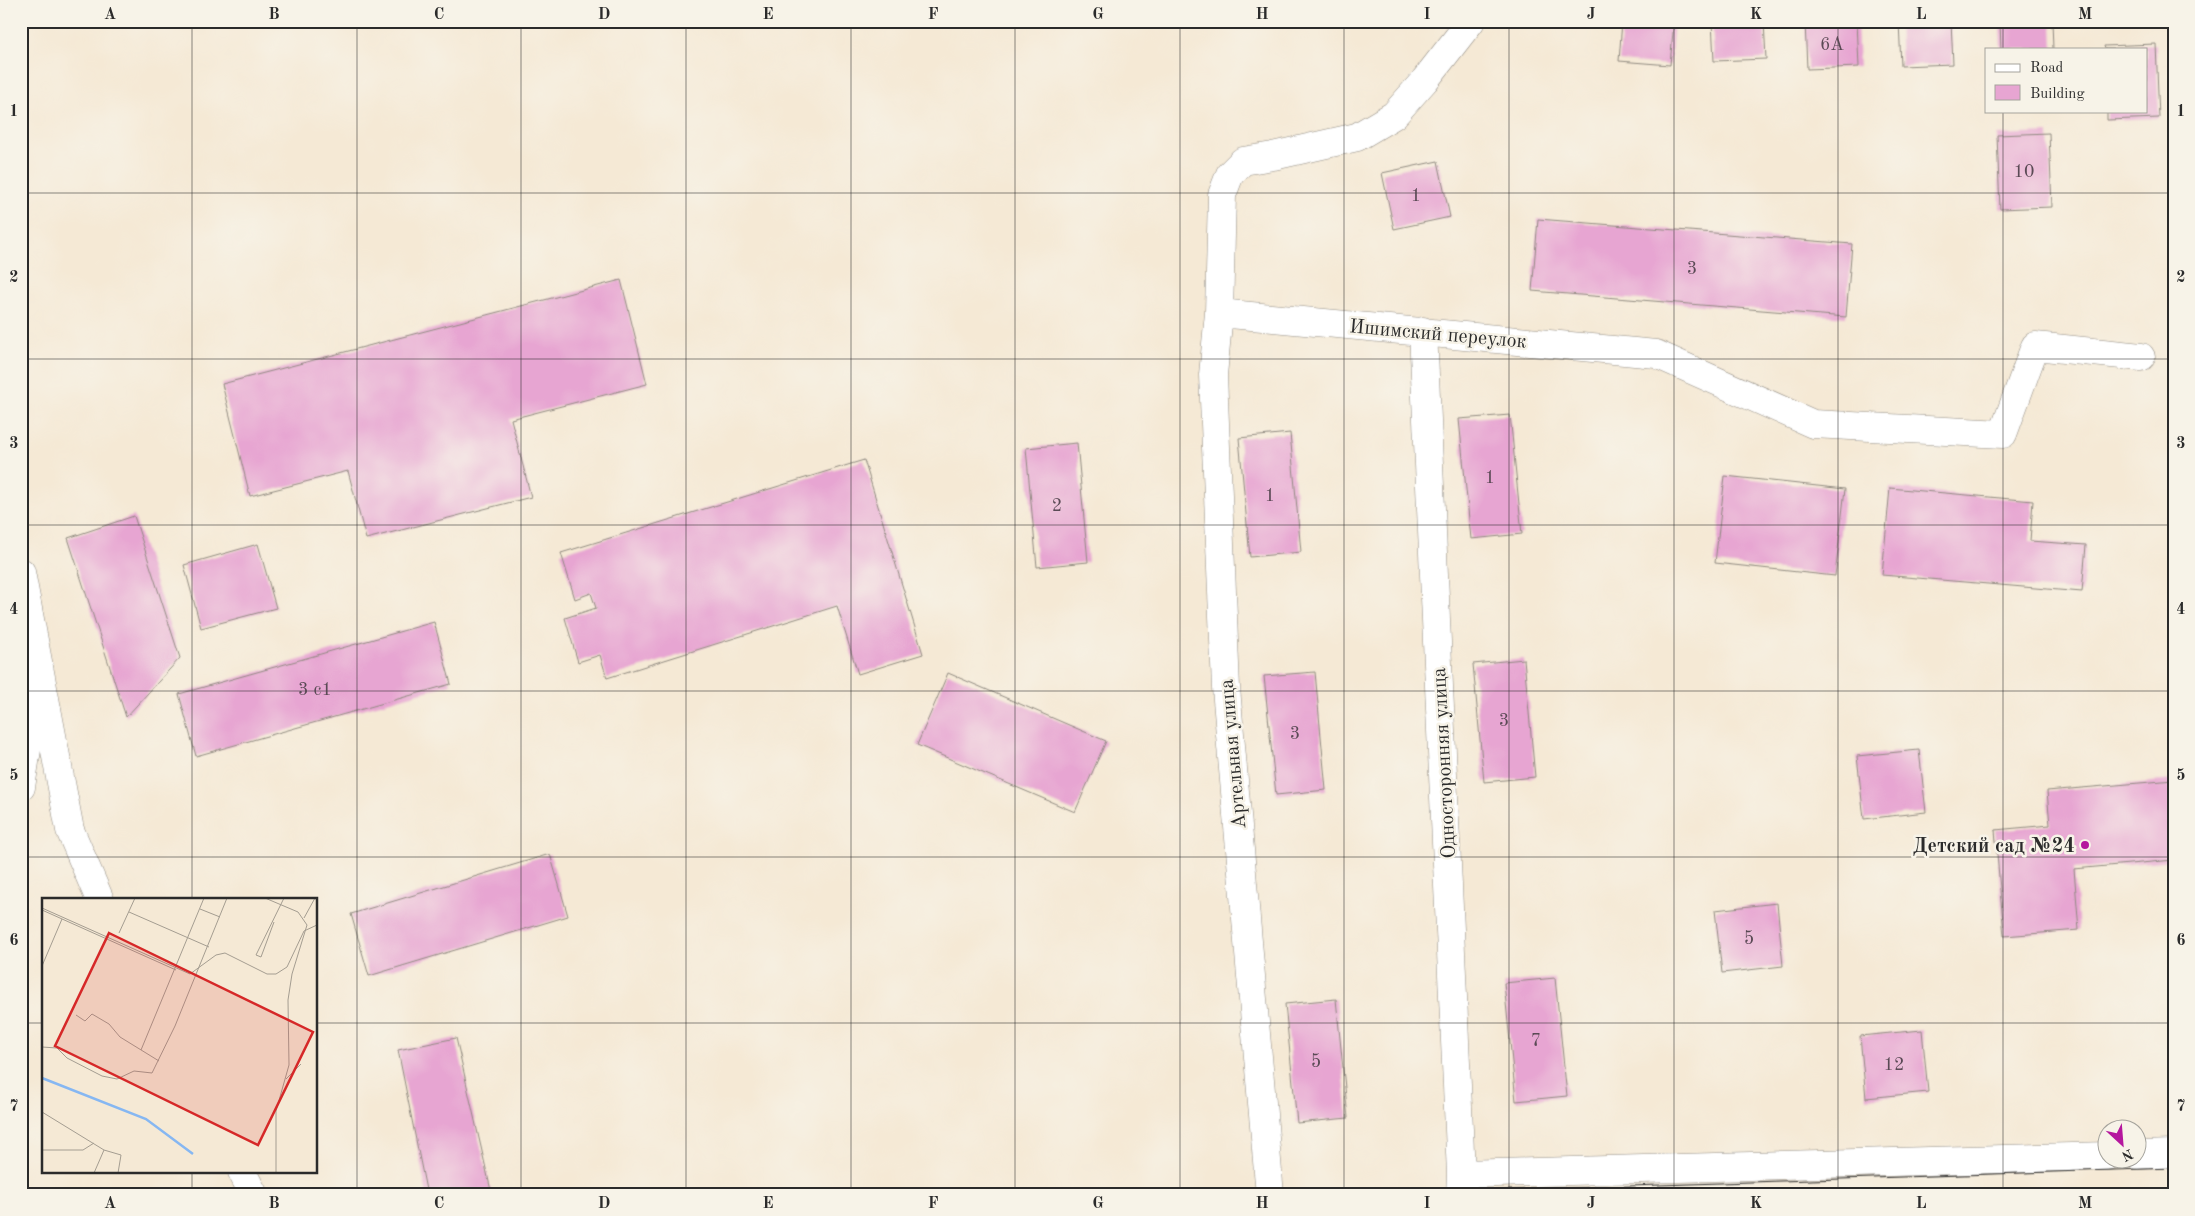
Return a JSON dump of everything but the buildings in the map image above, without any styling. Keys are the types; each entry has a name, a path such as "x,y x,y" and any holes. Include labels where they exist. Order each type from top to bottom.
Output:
{"street":[{"name":"Артельная улица","path":"1270,1195 1226,688 1213,376 1220,313 1222,195 1230,174 1243,160 1273,156 1356,137 1394,115 1425,80 1471,21"},
{"name":"Ишимский переулок","path":"1220,313 1656,354 1813,424 2003,434 2035,346 2142,357"},
{"name":"Односторонняя улица","path":"1423,331 1461,1184"},
{"path":"21,572 70,830 99,898"},
{"path":"21,787 40,670"},
{"path":"2148,1155 2174,1154"},
{"path":"1461,1184 2098,1156"},
{"path":"243,1174 254,1195"}],"tram line":[{"path":"1358,1195 2174,1168"},
{"path":"2018,1195 2174,1190"}],"place":[{"name":"Детский сад №24","path":"2085,845"}]}
